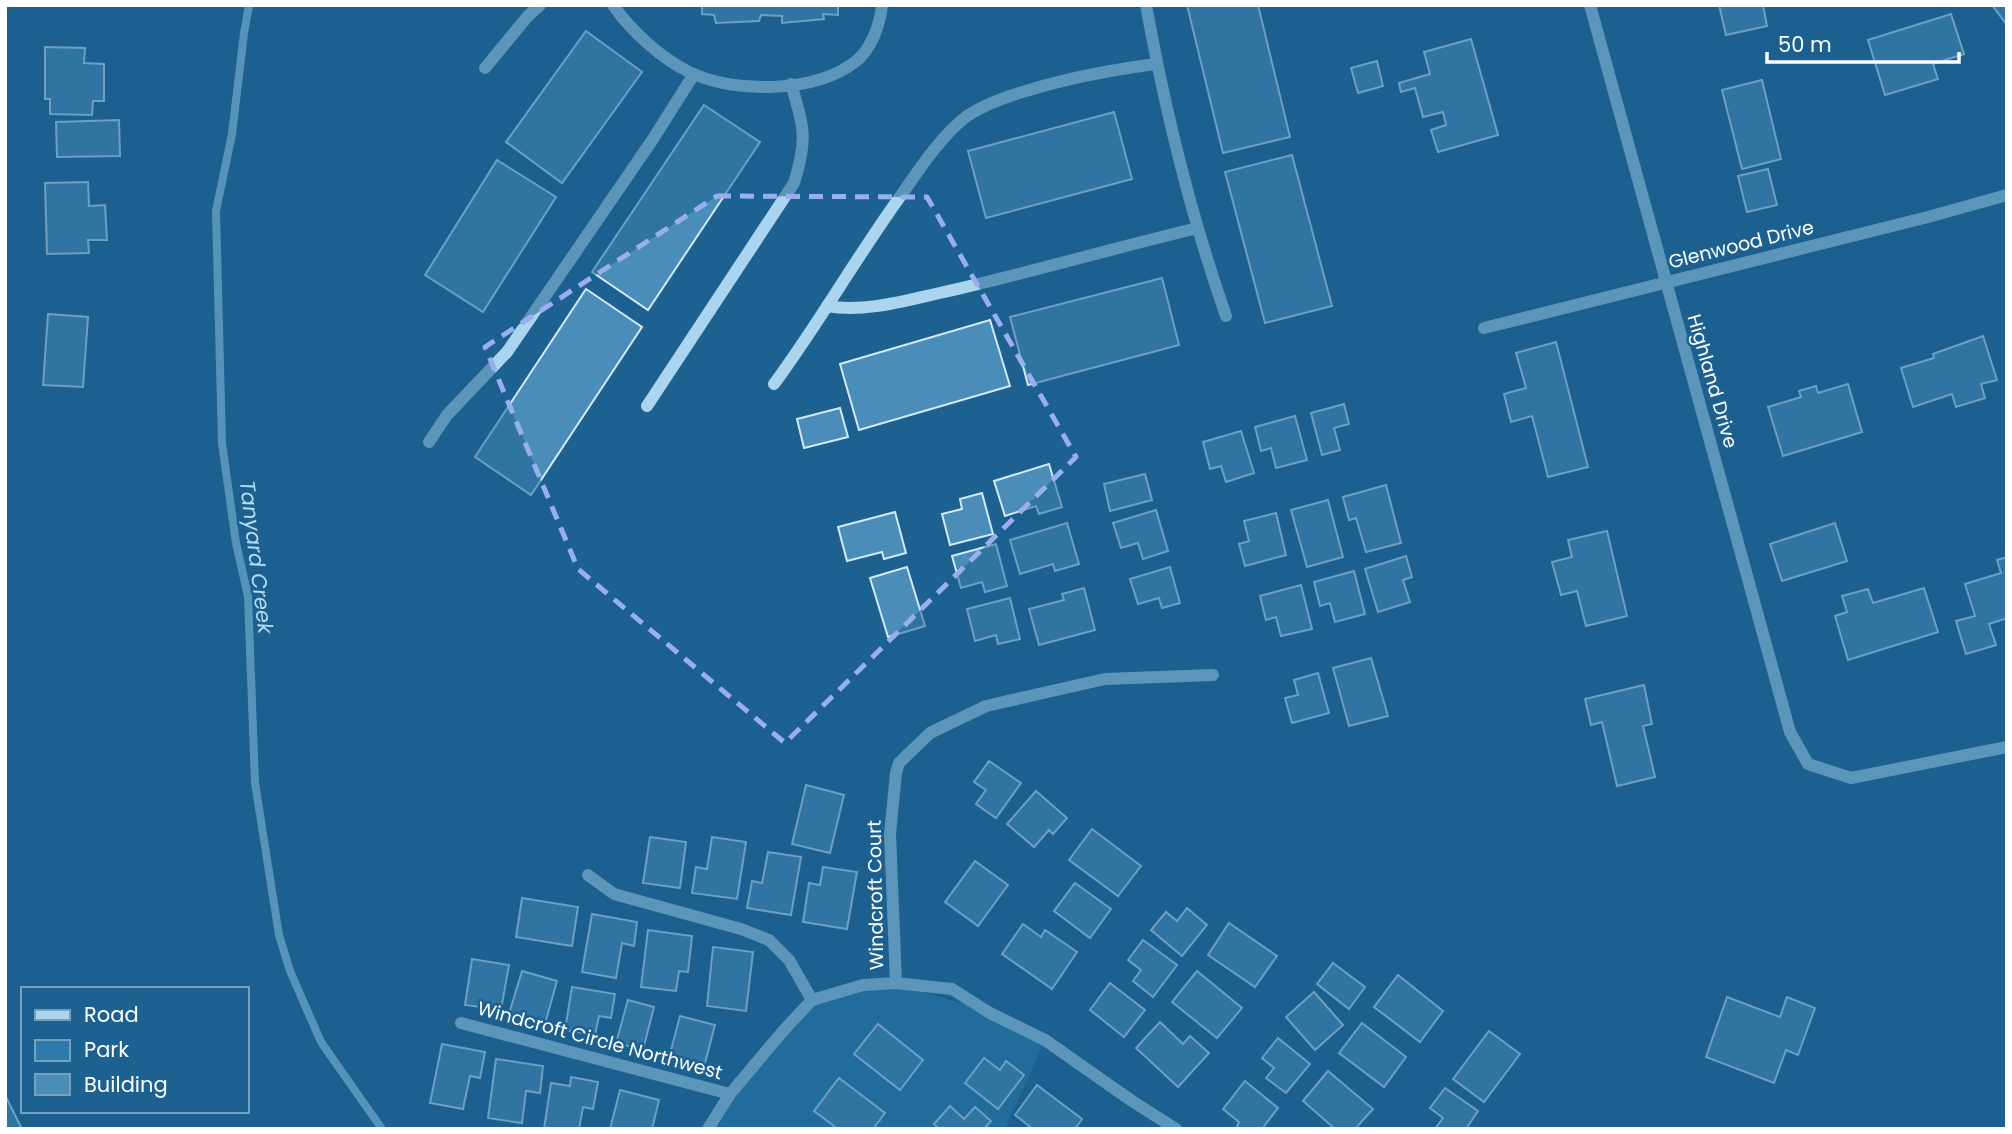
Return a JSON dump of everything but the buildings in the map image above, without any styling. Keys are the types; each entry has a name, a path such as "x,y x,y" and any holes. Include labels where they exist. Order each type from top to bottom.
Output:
{"street":[{"path":"485,68 540,5"},
{"path":"613,5 651,45 694,74 751,89 819,79 856,61 866,50 881,19 882,5"},
{"path":"1146,5 1156,64 1198,228 1226,316"},
{"name":"Highland Drive","path":"1590,5 1790,732 1808,764 1851,778 2007,747"},
{"path":"774,384 805,342 875,232 927,158 966,117 995,101 1052,83 1094,72 1156,64"},
{"path":"429,442 447,415 507,352 653,139 694,74"},
{"path":"647,407 794,183 804,153 803,125 791,84"},
{"name":"Glenwood Drive","path":"1484,328 2007,195"},
{"path":"827,306 840,309 893,303 1006,278 1198,228"},
{"name":"Windcroft Court","path":"896,983 890,834 899,763 930,733 986,706 1105,679 1213,675"},
{"path":"588,875 614,894 741,929 769,940 789,960 812,1000 863,985 896,983 952,989 990,1013 1045,1040 1176,1129"},
{"name":"Windcroft Circle Northwest","path":"708,1129 730,1094 812,1000"},
{"name":"Windcroft Circle Northwest","path":"461,1024 730,1094"}],"highlighted area":[{"path":"717,196 927,197 1076,457 785,743 578,569 485,347"}],"green space":[{"path":"896,983 990,1013 1045,1040 1005,1129 718,1129 730,1094 812,1000"}],"waterway":[{"name":"Tanyard Creek","path":"249,5 232,134 216,211 222,443 236,543 248,596 255,783 279,935 290,971 321,1042 382,1129"}]}
